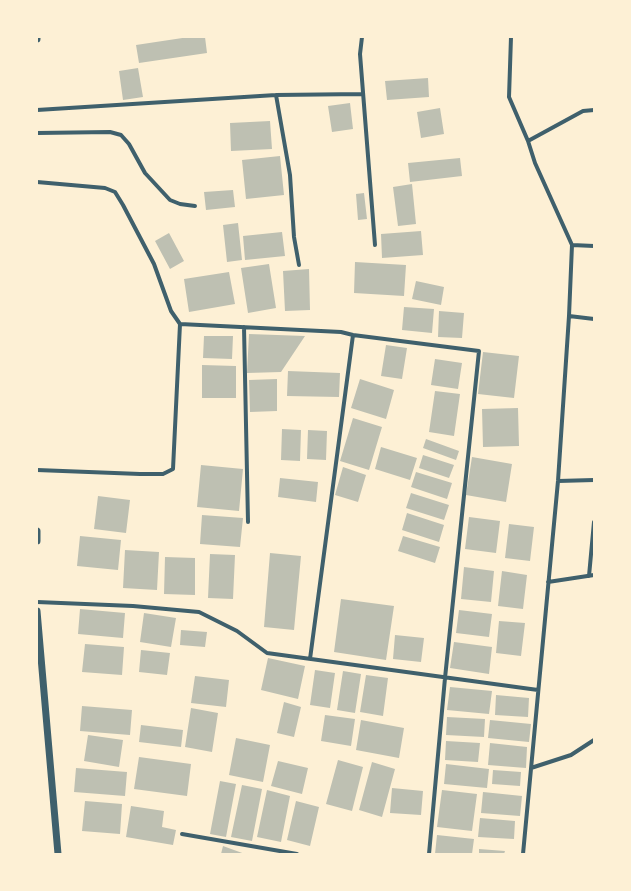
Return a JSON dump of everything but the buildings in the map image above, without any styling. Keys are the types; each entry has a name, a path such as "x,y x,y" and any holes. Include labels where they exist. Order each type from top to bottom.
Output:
{"street":[{"path":"362,37 360,54 375,245"},
{"path":"511,37 509,97 572,245 569,316 558,481 523,854"},
{"path":"37,110 276,95 363,94"},
{"path":"276,95 290,175 294,237 299,265"},
{"path":"528,141 584,111 594,110"},
{"path":"37,133 110,132 121,135 130,144 146,173 170,200 180,204 195,206"},
{"path":"37,182 105,188 115,192 154,264 171,311 180,324 173,468 163,474 37,470"},
{"path":"572,245 594,246"},
{"path":"569,316 594,319"},
{"path":"180,324 341,332 353,335 478,351 428,854"},
{"path":"244,327 248,522"},
{"path":"310,659 353,335"},
{"path":"558,481 594,480"},
{"path":"548,582 592,576 594,522"},
{"path":"37,532 37,541"},
{"path":"37,602 134,606 199,612 237,631 267,653 538,690"},
{"path":"37,611 58,854"},
{"path":"531,768 571,755 594,740"},
{"path":"182,834 297,854"}]}
